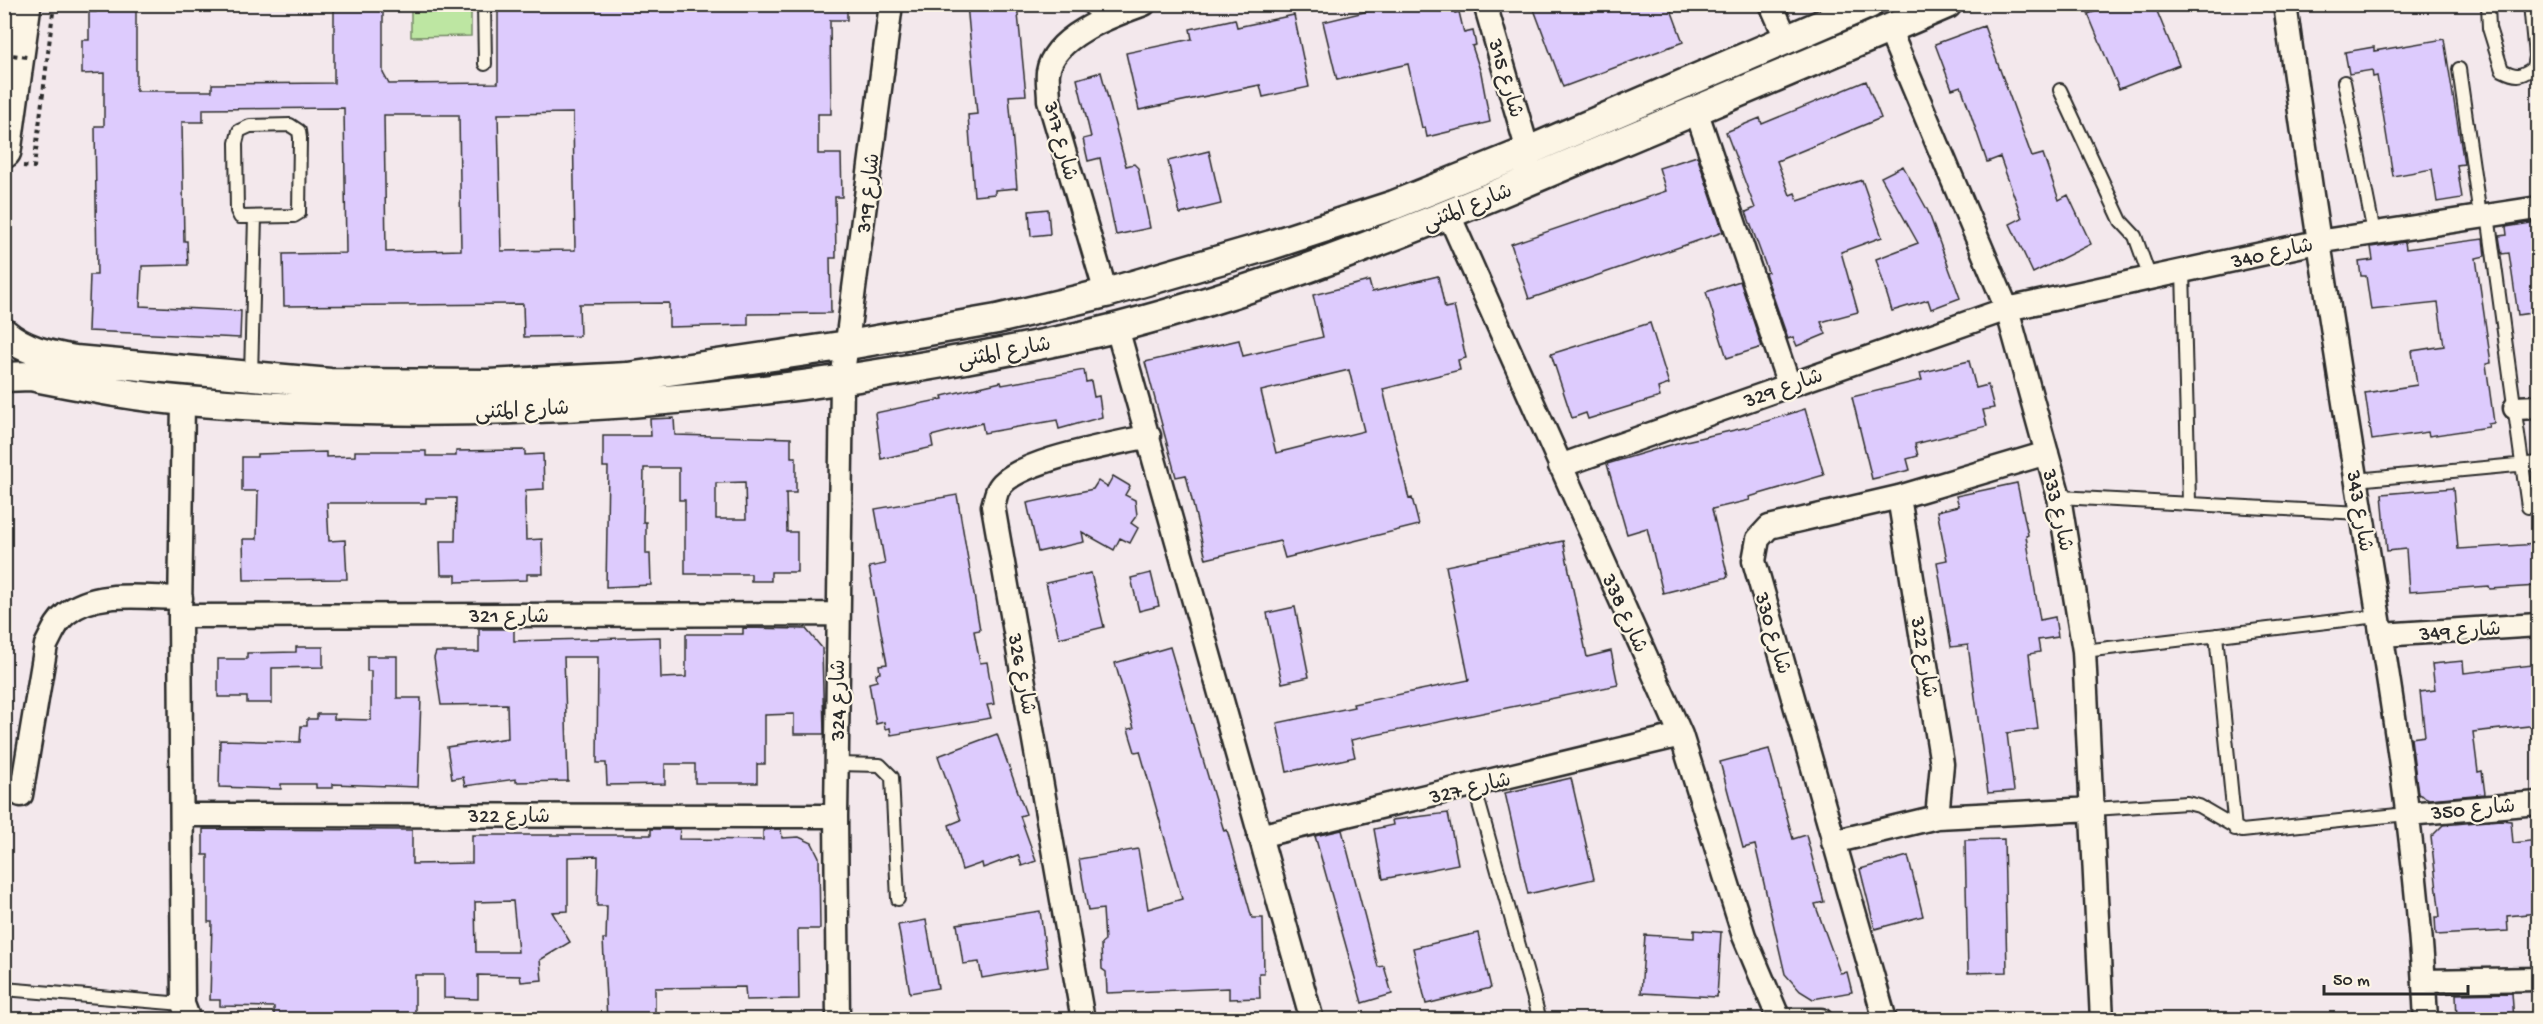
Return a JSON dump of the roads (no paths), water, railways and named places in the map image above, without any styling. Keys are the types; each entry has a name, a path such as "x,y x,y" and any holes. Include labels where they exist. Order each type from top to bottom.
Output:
{"highway":[{"path":"4,151 24,4"}],"street":[{"name":"شارع 319","path":"842,381 891,4"},
{"name":"شارع 317","path":"1106,293 1049,100 1048,70 1062,46 1104,19 1144,4"},
{"name":"شارع 315","path":"1485,4 1528,151"},
{"path":"1771,4 1786,39"},
{"name":"شارع المثنى","path":"4,333 14,342 37,353 75,360 330,383 489,384 628,377 848,345 997,319 1106,293 1271,245 1394,205 1528,151 1869,4"},
{"name":"شارع المثنى","path":"4,377 30,376 183,401 396,412 486,411 670,400 842,381 1117,328 1253,285 1449,215 1947,4"},
{"name":"شارع 343","path":"2285,4 2317,242 2380,626 2406,814 2426,1020"},
{"name":"شارع 333","path":"1889,29 2007,309 2060,497 2084,651 2102,1020"},
{"path":"1696,110 1789,385"},
{"name":"شارع 340","path":"2007,309 2317,242 2538,208"},
{"name":"شارع 338","path":"1449,215 1681,735 1744,936 1777,1019"},
{"name":"شارع 329","path":"1560,466 2007,309"},
{"path":"1117,328 1312,1020"},
{"name":"شارع 324","path":"838,1020 836,816 842,381"},
{"path":"183,401 182,815 186,1014"},
{"path":"2515,408 2538,406"},
{"name":"شارع 326","path":"1083,1020 993,506 999,488 1012,476 1031,465 1149,436"},
{"name":"شارع 330","path":"1885,1020 1754,561 1758,539 1769,527 1899,497 2047,453"},
{"name":"شارع 322","path":"1899,497 1942,764 1937,817"},
{"name":"شارع 321","path":"21,795 46,645 57,624 67,613 82,605 109,597 181,607 838,614"},
{"name":"شارع 349","path":"2380,626 2538,626"},
{"name":"شارع 327","path":"1259,836 1681,735"},
{"name":"شارع 350","path":"2406,814 2538,803"},
{"path":"1833,842 1937,817 2093,809"},
{"name":"شارع 322","path":"182,815 836,816"},
{"path":"2424,981 2538,979"},
{"path":"1777,1019 1821,1020"}],"lane":[{"path":"484,4 485,64"},
{"path":"1085,4 1104,19"},
{"path":"2488,4 2489,28 2502,70 2513,76 2522,76 2533,68 2535,56 2529,4"},
{"path":"2459,69 2515,408 2528,507"},
{"path":"2344,82 2374,233"},
{"path":"2060,90 2121,221 2136,236 2150,278"},
{"path":"290,125 299,131 300,138 299,213 294,216 255,217 240,217 237,213 237,136 244,127 290,125"},
{"path":"251,376 255,217"},
{"path":"2183,270 2189,502"},
{"path":"2356,480 2538,463"},
{"path":"2060,497 2189,502 2361,513"},
{"path":"2084,651 2216,635 2380,626"},
{"path":"2216,635 2235,829"},
{"path":"837,764 880,765 892,777 898,899"},
{"path":"1474,786 1540,1020"},
{"path":"2093,809 2187,803 2199,806 2242,831 2406,814"},
{"path":"4,989 186,1014"}]}
